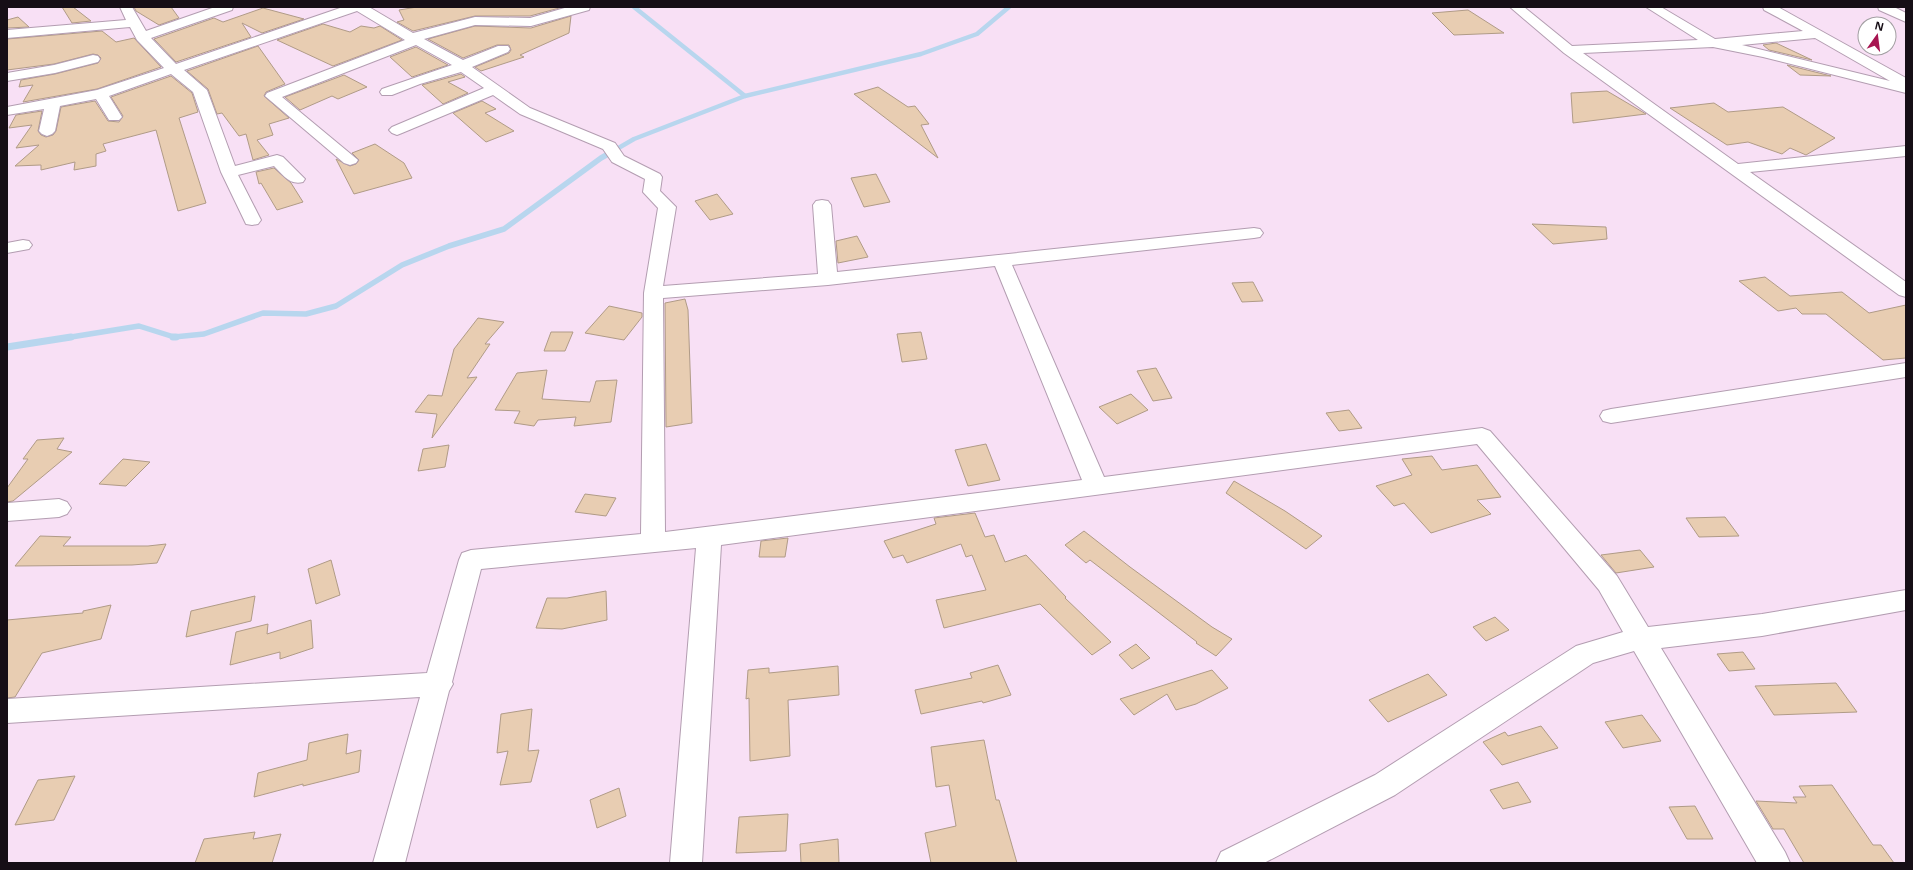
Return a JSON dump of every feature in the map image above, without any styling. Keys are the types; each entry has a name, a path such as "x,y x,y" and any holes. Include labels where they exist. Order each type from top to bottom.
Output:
{"street":[{"path":"126,7 139,30 173,69 200,90 229,172 252,220"},
{"path":"7,34 139,30 227,7"},
{"path":"7,111 100,94 356,7"},
{"path":"360,7 394,29 451,58 525,111 614,153 654,177 651,192 667,207 653,293 653,543"},
{"path":"350,160 272,96 413,39 475,21 531,22 548,11 584,7"},
{"path":"1516,7 1569,50 1734,169 1808,219 1906,291"},
{"path":"1652,7 1713,43 1764,53 1906,89"},
{"path":"1769,7 1906,84"},
{"path":"1884,7 1906,18"},
{"path":"1569,50 1713,43 1819,34"},
{"path":"387,92 415,81 445,73 503,49"},
{"path":"7,77 55,69 93,60"},
{"path":"397,130 495,89"},
{"path":"100,94 114,117"},
{"path":"47,131 54,103"},
{"path":"1734,169 1906,151"},
{"path":"229,172 277,160 297,179"},
{"path":"822,205 828,279"},
{"path":"653,293 828,279 1254,233"},
{"path":"1001,260 1096,486"},
{"path":"1611,416 1906,370"},
{"path":"389,863 439,684 471,560 709,537 1482,436 1608,583 1639,639 1774,863"},
{"path":"7,512 59,508"},
{"path":"686,863 709,537"},
{"path":"1232,863 1385,785 1585,654 1639,639 1762,626 1906,600"},
{"path":"7,711 439,684"}],"building":[{"path":"62,7 73,7 91,21 72,23"},
{"path":"134,7 171,7 179,18 159,25 136,11"},
{"path":"417,7 563,7 530,16 475,16 413,31 397,22 404,20 399,10"},
{"path":"263,8 304,19 262,33 242,23 251,37 176,62 154,39 214,18 223,22"},
{"path":"1468,10 1504,33 1454,35 1432,13"},
{"path":"571,16 569,33 520,55 524,57 481,71 475,67 509,53 511,50 509,45 497,45 463,58 428,39 475,26 531,28"},
{"path":"18,17 29,27 7,28 7,20"},
{"path":"323,24 350,32 361,26 374,28 380,26 402,40 333,66 277,40"},
{"path":"102,31 116,42 134,38 161,67 97,89 23,102 33,85 19,87 21,80 55,74 98,63 101,58 98,55 93,54 54,64 7,70 7,39"},
{"path":"1776,43 1812,60 1769,50 1763,45"},
{"path":"258,46 285,84 266,92 264,96 289,118 269,124 273,135 257,140 269,155 253,160 246,134 239,136 222,113 217,114 208,89 187,71"},
{"path":"416,47 448,65 412,77 390,57"},
{"path":"1787,65 1831,76 1800,75"},
{"path":"461,74 465,77 448,82 468,93 443,104 422,85"},
{"path":"344,75 367,87 338,99 332,96 300,110 285,97"},
{"path":"171,76 192,93 198,112 179,118 206,203 178,211 156,130 103,144 106,151 96,154 96,166 74,170 75,162 41,170 41,165 15,166 39,145 16,148 32,125 9,128 16,115 42,111 38,131 41,135 46,137 53,135 56,131 61,107 95,101 108,121 119,122 123,116 111,97"},
{"path":"878,87 908,107 915,106 929,124 921,125 938,158 854,94"},
{"path":"1607,91 1646,114 1573,123 1571,93"},
{"path":"482,101 496,109 485,113 514,131 486,142 453,113"},
{"path":"1714,103 1728,112 1783,107 1835,138 1806,155 1790,148 1782,154 1748,142 1727,145 1670,108"},
{"path":"375,144 404,163 412,178 354,194 336,159 350,166 356,164 359,160 352,153"},
{"path":"274,168 291,183 303,202 277,210 261,183 259,184 256,172"},
{"path":"876,174 890,202 864,207 851,178"},
{"path":"717,194 733,214 710,220 695,201"},
{"path":"1532,224 1606,227 1607,239 1553,244"},
{"path":"857,236 868,257 838,263 836,241"},
{"path":"1765,277 1790,296 1842,292 1869,313 1906,305 1906,358 1883,360 1826,314 1802,314 1796,308 1778,311 1739,281"},
{"path":"1253,282 1263,301 1242,302 1232,283"},
{"path":"685,299 688,310 692,423 666,427 665,303"},
{"path":"609,306 642,313 642,317 624,340 585,333"},
{"path":"478,318 504,322 485,344 490,344 467,378 477,377 432,438 437,414 415,412 428,395 442,396 454,349"},
{"path":"551,332 573,332 565,351 544,351"},
{"path":"921,332 927,359 902,362 897,334"},
{"path":"1156,368 1172,398 1153,401 1137,371"},
{"path":"547,370 542,399 590,402 596,381 617,380 611,422 574,426 576,417 538,420 534,426 514,423 520,411 495,410 517,373"},
{"path":"1131,394 1148,410 1117,424 1099,407"},
{"path":"1349,410 1362,428 1339,431 1326,413"},
{"path":"64,438 57,449 72,452 13,501 7,502 7,488 28,459 23,459 37,440"},
{"path":"986,444 1000,480 968,486 955,450"},
{"path":"449,445 445,467 418,471 423,449"},
{"path":"1432,456 1442,470 1477,465 1501,497 1477,500 1491,514 1431,533 1404,503 1394,506 1376,486 1412,475 1402,459"},
{"path":"123,459 150,462 126,486 99,484"},
{"path":"1234,481 1285,511 1322,536 1306,549 1226,493"},
{"path":"585,494 616,498 606,516 575,512"},
{"path":"975,513 985,537 994,535 1005,562 1026,555 1066,597 1065,598 1111,642 1092,655 1040,604 944,628 936,600 986,590 972,555 966,557 961,544 907,563 903,555 893,558 884,541 936,524 934,518"},
{"path":"1725,517 1739,536 1699,537 1686,518"},
{"path":"1084,531 1212,627 1232,639 1216,656 1196,643 1197,642 1090,560 1086,563 1065,545"},
{"path":"40,536 71,537 63,546 148,546 166,544 157,563 132,565 15,566"},
{"path":"788,538 785,557 759,557 761,541"},
{"path":"1640,550 1654,567 1616,573 1601,555"},
{"path":"331,560 340,595 316,604 308,569"},
{"path":"606,591 607,620 562,629 536,628 547,598 567,598"},
{"path":"255,596 251,621 186,637 191,611"},
{"path":"111,605 101,639 42,653 15,697 7,698 7,620 83,613 83,611"},
{"path":"1495,617 1509,630 1486,641 1473,627"},
{"path":"311,620 313,648 280,659 280,652 230,665 236,632 268,624 267,634"},
{"path":"1136,644 1150,658 1132,669 1119,655"},
{"path":"1743,652 1755,669 1729,671 1717,654"},
{"path":"998,665 1011,695 983,703 982,701 921,714 915,690 972,678 970,673"},
{"path":"838,666 839,695 788,700 790,756 750,761 749,698 746,699 748,670 769,668 769,673"},
{"path":"1212,670 1228,688 1196,704 1176,710 1167,694 1134,715 1120,699"},
{"path":"1428,674 1447,695 1388,722 1369,700"},
{"path":"1836,683 1857,712 1774,715 1755,686"},
{"path":"532,709 528,751 539,750 531,782 500,785 508,751 497,753 501,714"},
{"path":"1642,715 1661,741 1623,748 1605,722"},
{"path":"1541,726 1558,748 1502,765 1483,742 1505,732 1508,736"},
{"path":"348,734 346,754 361,750 359,772 303,786 303,784 254,797 258,773 307,760 309,743"},
{"path":"984,740 996,800 999,800 1017,863 931,863 925,833 956,826 949,785 936,787 931,747"},
{"path":"75,776 54,820 15,825 38,780"},
{"path":"1518,782 1531,802 1503,809 1490,790"},
{"path":"1832,785 1873,845 1881,845 1894,863 1804,863 1784,829 1773,829 1756,801 1797,803 1793,797 1806,797 1799,786"},
{"path":"619,788 626,816 597,828 590,800"},
{"path":"1695,806 1713,839 1687,839 1669,807"},
{"path":"788,814 786,851 736,853 739,817"},
{"path":"255,832 253,839 281,834 272,863 195,863 204,839"},
{"path":"838,839 839,863 801,863 800,844"}],"waterway":[{"path":"634,7 745,96"},
{"path":"745,96 921,54 977,34 1009,7"},
{"path":"615,150 634,139 745,96"},
{"path":"174,337 204,334 263,313 306,314 336,306 402,265 449,246 504,229 601,158 617,149"},
{"path":"65,338 139,326 174,337"},
{"path":"7,347 71,337"}]}
